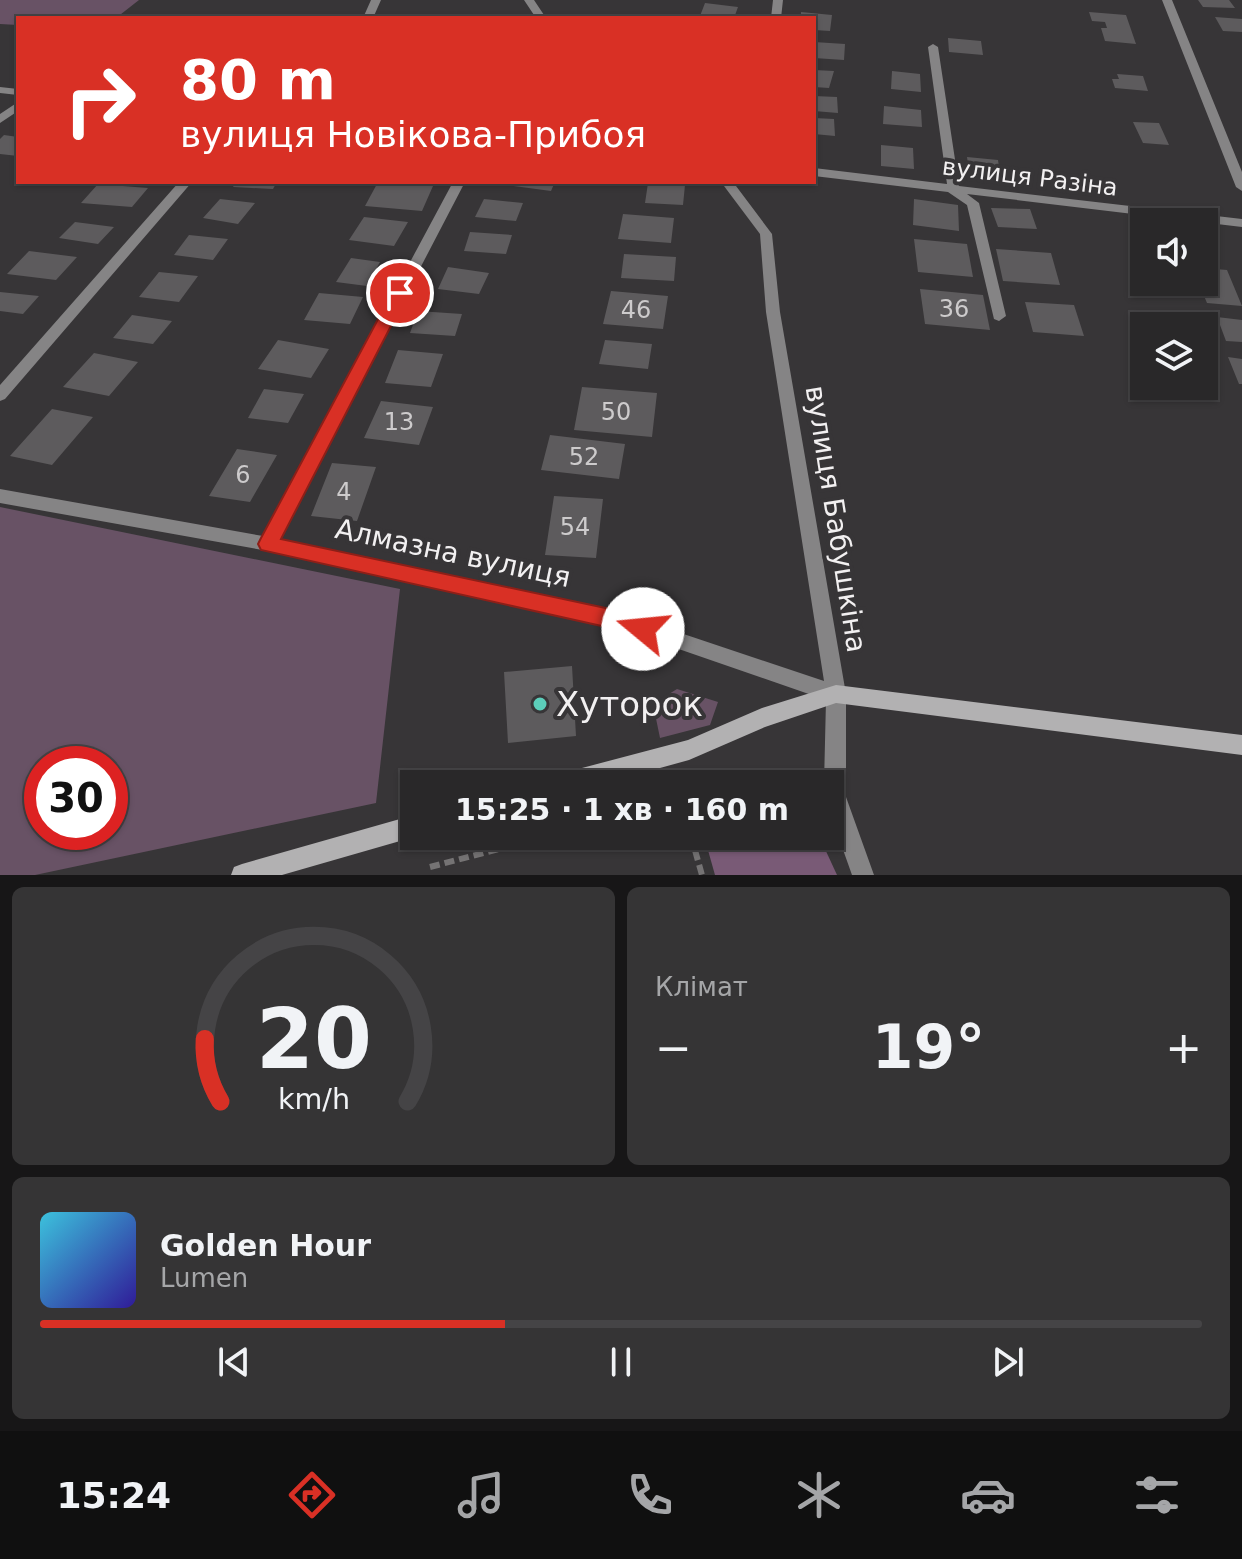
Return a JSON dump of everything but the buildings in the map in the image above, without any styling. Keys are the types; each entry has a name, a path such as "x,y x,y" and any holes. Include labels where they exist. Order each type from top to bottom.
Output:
{"street":[{"path":"1167,0 1242,187"},
{"path":"933,47 954,191 973,203 999,316"},
{"path":"0,120 16,107"},
{"name":"вулиця Разіна","path":"816,172 1242,223"},
{"path":"0,395 184,184"},
{"path":"268,544 458,184"},
{"name":"вулиця Бабушкіна","path":"728,184 766,234 773,312 836,694 835,797 863,875"},
{"name":"Алмазна вулиця","path":"0,496 268,544 615,619 836,694"},
{"path":"615,770 689,750 762,718 836,694 1242,745"},
{"path":"242,875 400,830"}],"path":[{"path":"430,867 495,850"},
{"path":"695,850 702,875"}],"shaded area":[{"path":"0,0 139,0 119,16 16,16 16,25 0,24"},
{"path":"0,507 400,589 376,803 35,875 0,875"},
{"path":"677,689 718,702 710,725 660,738 653,704"},
{"path":"708,850 825,850 837,875 715,875"}],"place":[{"name":"Хуторок","path":"540,704"}],"route":[{"path":"400,293 268,544 615,619 643,629"}]}
